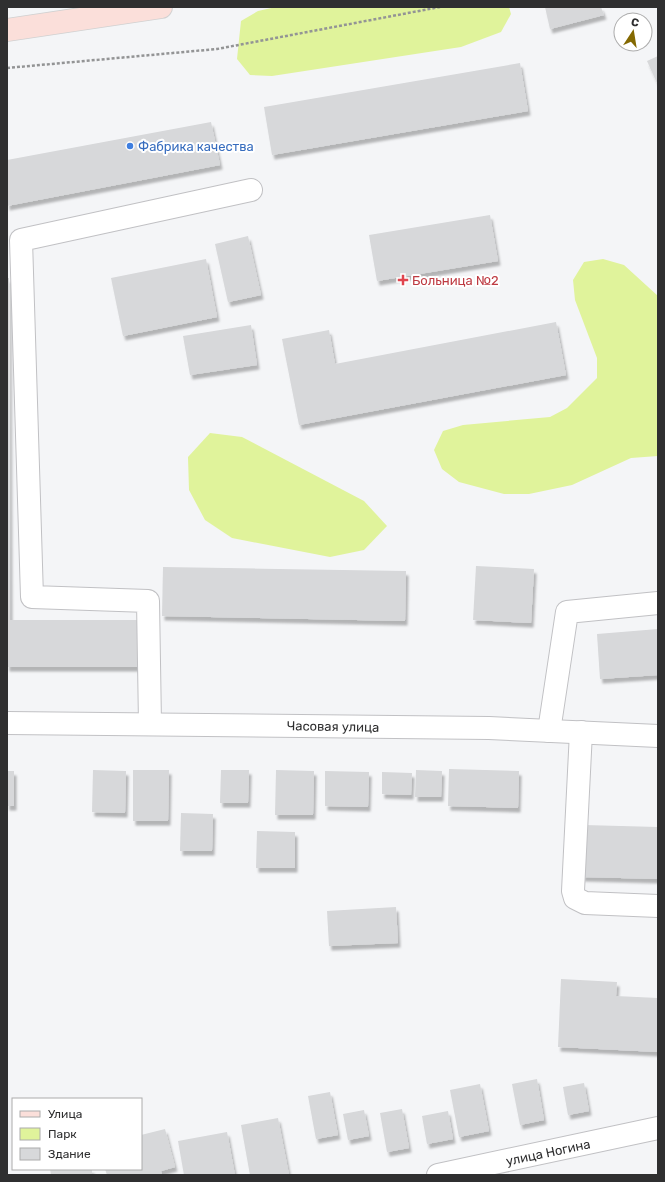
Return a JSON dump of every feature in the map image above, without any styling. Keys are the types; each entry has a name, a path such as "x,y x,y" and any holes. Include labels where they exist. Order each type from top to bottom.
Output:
{"main road":[{"path":"7,30 161,7"}],"street":[{"path":"150,724 148,601 32,597 21,240 251,190"},
{"path":"549,731 567,612 658,603"},
{"name":"Часовая улица","path":"7,723 489,728 658,736"},
{"path":"581,732 573,891 576,898 585,903 658,906"},
{"name":"улица Ногина","path":"438,1175 658,1128"}],"path":[{"path":"7,68 217,49 440,7"}],"green space":[{"path":"276,7 509,7 511,14 501,32 461,47 272,76 250,75 237,59 241,21 258,11"},
{"path":"603,259 624,265 658,296 658,456 631,458 572,485 529,494 504,494 459,482 442,469 434,450 443,431 463,425 550,417 567,408 597,378 597,358 575,300 573,280 584,262"},
{"path":"210,433 242,437 364,501 387,526 364,550 330,557 232,538 205,520 189,490 188,457"}],"building":[{"path":"545,7 601,7 604,15 550,29"},
{"path":"658,56 658,85 647,61"},
{"path":"520,63 528,111 272,155 264,107"},
{"path":"211,122 220,165 7,206 7,160"},
{"path":"490,215 498,261 377,281 369,235"},
{"path":"248,236 261,295 228,302 215,244"},
{"path":"206,259 217,317 123,336 111,278"},
{"path":"7,278 9,278 10,620 139,620 139,667 7,667"},
{"path":"556,322 566,375 299,425 282,339 329,330 335,364"},
{"path":"251,325 257,365 190,375 183,336"},
{"path":"476,566 534,569 531,623 473,620"},
{"path":"163,567 406,571 405,621 162,616"},
{"path":"658,629 658,675 600,679 597,634"},
{"path":"449,769 519,771 518,808 448,806"},
{"path":"93,770 126,771 125,813 92,812"},
{"path":"133,770 169,770 168,821 133,821"},
{"path":"221,770 249,770 248,803 220,803"},
{"path":"276,770 314,771 313,815 275,815"},
{"path":"416,770 442,771 441,797 415,797"},
{"path":"7,771 14,771 14,806 7,806"},
{"path":"325,771 369,772 368,807 325,806"},
{"path":"382,772 412,773 411,795 382,794"},
{"path":"181,813 213,814 212,851 180,851"},
{"path":"584,825 658,827 658,879 582,877"},
{"path":"257,831 295,832 295,868 256,868"},
{"path":"396,907 398,943 329,946 327,911"},
{"path":"561,979 617,982 616,996 658,998 658,1052 558,1047"},
{"path":"537,1079 544,1120 520,1125 512,1084"},
{"path":"584,1083 589,1111 568,1115 563,1087"},
{"path":"480,1084 489,1131 459,1137 450,1090"},
{"path":"330,1092 338,1135 316,1139 308,1096"},
{"path":"402,1109 409,1148 387,1152 380,1113"},
{"path":"364,1110 369,1136 348,1140 343,1114"},
{"path":"448,1111 453,1139 427,1144 422,1116"},
{"path":"278,1118 289,1175 250,1175 241,1125"},
{"path":"165,1129 175,1167 161,1171 162,1175 107,1175 105,1170 142,1170 142,1135"},
{"path":"227,1132 235,1175 184,1175 178,1141"},
{"path":"50,1170 92,1170 92,1175 51,1175"}],"place":[{"name":"Фабрика качества","path":"130,146"},
{"name":"Больница №2","path":"403,280"}]}
